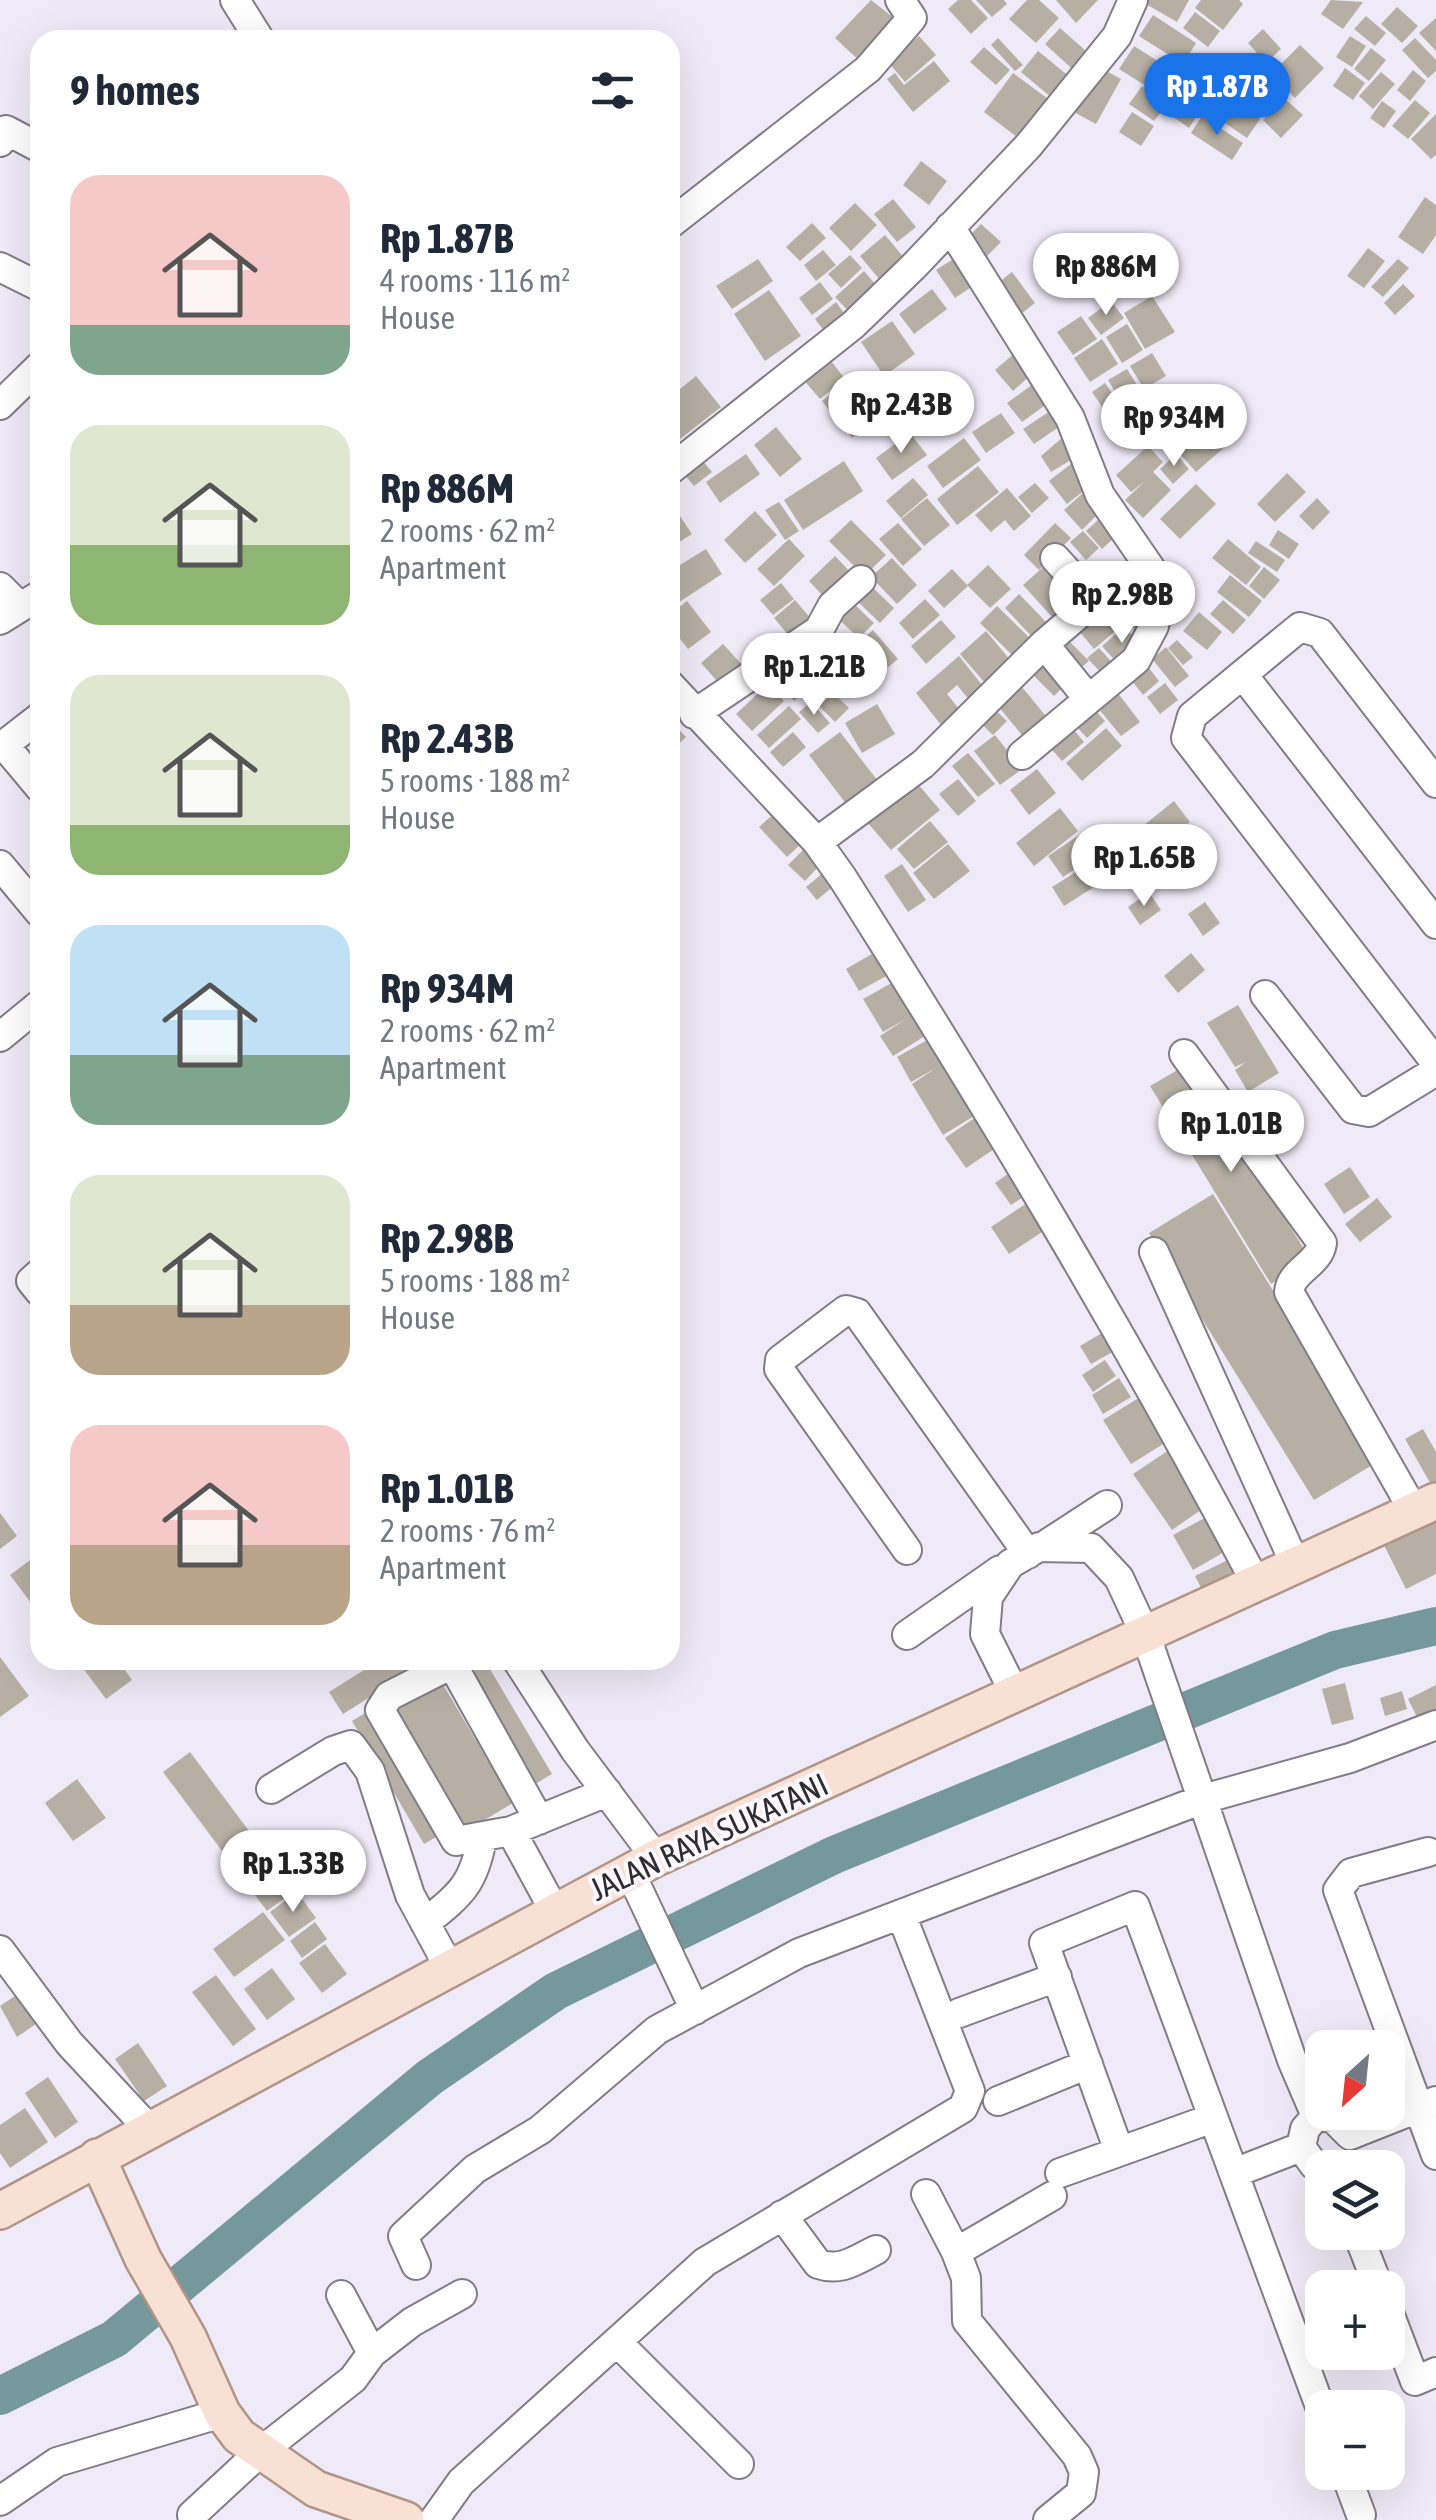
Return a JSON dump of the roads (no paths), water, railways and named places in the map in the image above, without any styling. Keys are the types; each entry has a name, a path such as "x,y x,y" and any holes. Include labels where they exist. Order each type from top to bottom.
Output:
{"main road":[{"name":"JALAN RAYA SUKATANI","path":"0,2212 554,1910 643,1878 1016,1696 1425,1507"},
{"path":"97,2157 143,2259 188,2336 222,2414 259,2453 316,2489 406,2520"}],"street":[{"path":"680,216 868,69 912,18 900,0"},
{"path":"680,462 853,325 950,228 1029,145 1117,36 1133,0"},
{"path":"245,5 256,30"},
{"path":"0,142 6,130 30,143"},
{"path":"950,228 1070,418 1100,495 1162,585 1154,626 1136,660 1022,755"},
{"path":"0,267 30,274"},
{"path":"817,842 923,764 1044,644 1094,601 1055,558"},
{"path":"694,714 819,630 832,606 861,580"},
{"path":"0,587 20,607"},
{"path":"1265,995 1353,1109 1368,1112 1436,1067 1186,738 1192,716 1300,628 1320,632 1436,782"},
{"path":"1044,644 1087,698"},
{"path":"1243,675 1436,924"},
{"path":"680,697 817,842 1008,1138 1151,1385 1257,1584"},
{"path":"30,725 2,746 30,777"},
{"path":"0,865 30,901"},
{"path":"0,1037 30,1012"},
{"path":"1184,1054 1322,1243 1320,1254 1291,1282 1290,1292 1425,1507"},
{"path":"1154,1252 1297,1568"},
{"path":"873,1302 1031,1552"},
{"path":"907,1550 779,1370 780,1360 846,1310 858,1313 1031,1552"},
{"path":"907,1635 1107,1506"},
{"path":"1016,1696 986,1634 988,1596 1031,1552 1091,1548 1119,1578 1146,1636 1305,2090"},
{"path":"440,1670 384,1698 380,1710 454,1839 461,1842 511,1831 607,1792"},
{"path":"460,1670 539,1820"},
{"path":"524,1670 607,1792 695,2010"},
{"path":"416,2265 402,2236 476,2169 540,2130 656,2030 799,1953 1203,1799 1350,1758 1436,1725"},
{"path":"271,1789 351,1745 370,1771 410,1895 450,1966"},
{"path":"511,1831 554,1910"},
{"path":"425,1923 456,1899 476,1874 482,1838"},
{"path":"1433,1858 1352,1873 1341,1880 1338,1890 1426,2104 1436,2156"},
{"path":"1119,2151 1044,1943 1135,1906 1314,2390"},
{"path":"434,2520 461,2482 705,2262 963,2108 969,2100 966,2080 901,1914"},
{"path":"0,1950 69,2042 149,2129"},
{"path":"959,2013 1056,1977"},
{"path":"998,2101 1088,2064"},
{"path":"1350,2134 1426,2104"},
{"path":"956,2252 1056,2184 1119,2151 1213,2118"},
{"path":"1305,2152 1302,2137 1307,2130"},
{"path":"1347,2130 1347,2150"},
{"path":"1234,2173 1302,2147"},
{"path":"926,2194 966,2278 968,2321 1077,2456 1084,2472 1081,2493 1048,2520"},
{"path":"782,2215 818,2264 825,2267 845,2266 876,2250"},
{"path":"192,2516 259,2453 353,2379 372,2353 412,2322 462,2294"},
{"path":"341,2295 372,2353"},
{"path":"617,2342 739,2464"},
{"path":"1405,2355 1415,2381 1436,2372"},
{"path":"0,2502 56,2462 222,2414"},
{"path":"1352,2490 1361,2515"}],"waterway":[{"path":"0,2396 114,2339 430,2077 556,1991 834,1855 1335,1650 1436,1626"}]}
